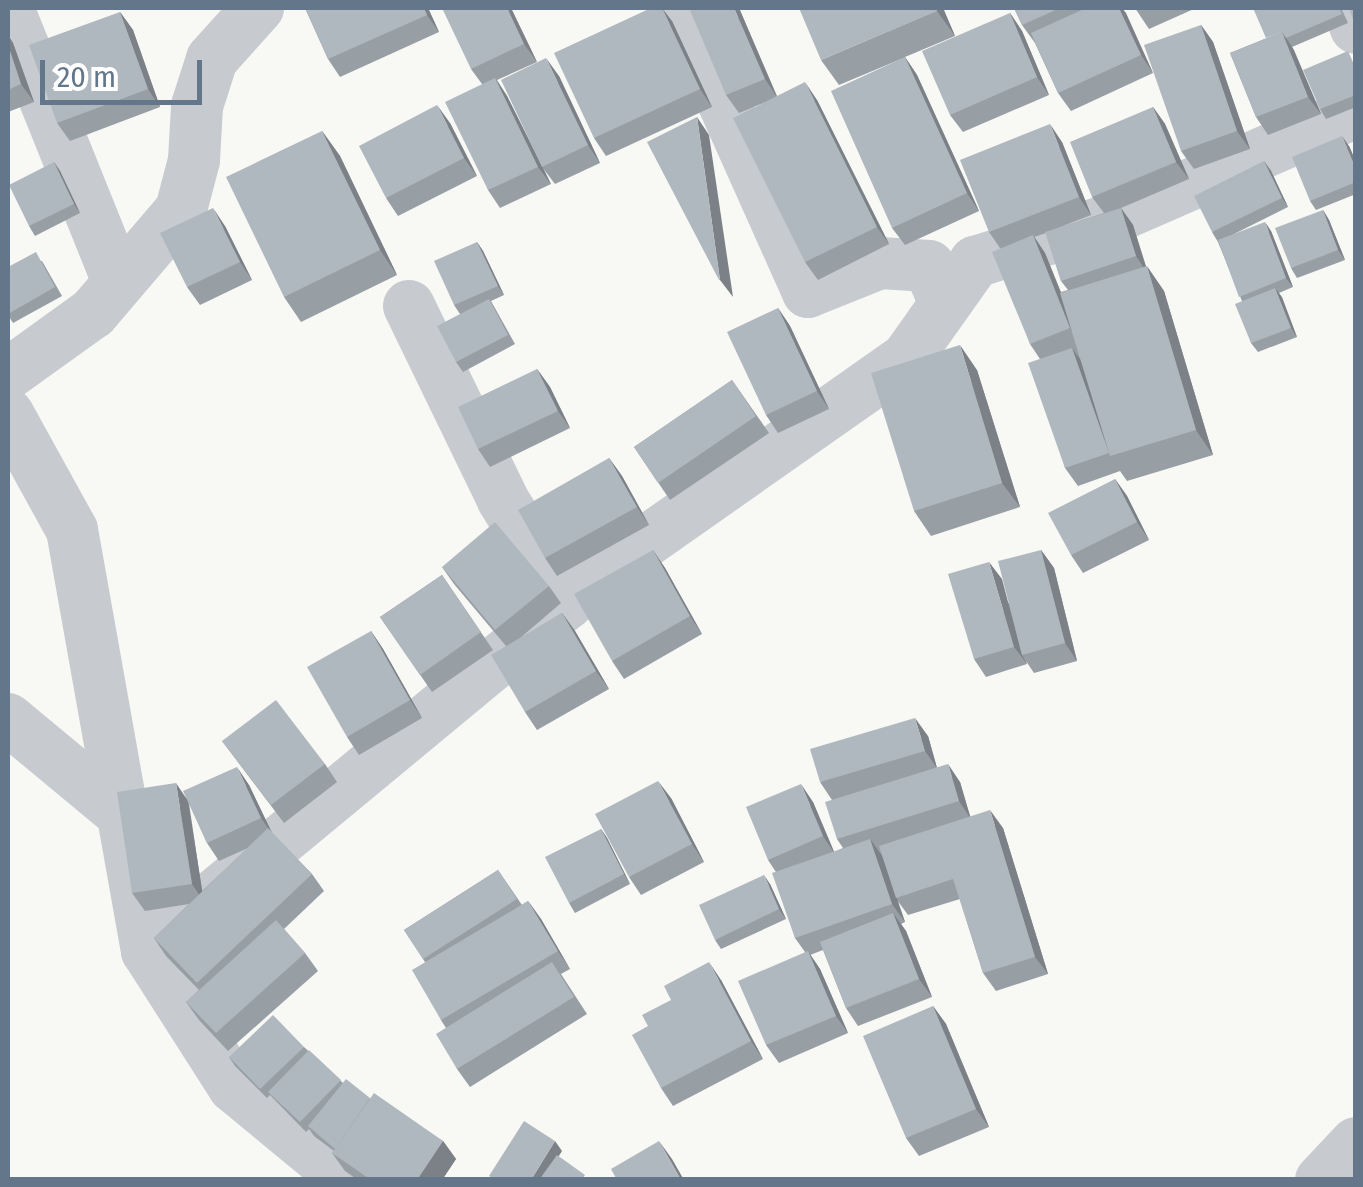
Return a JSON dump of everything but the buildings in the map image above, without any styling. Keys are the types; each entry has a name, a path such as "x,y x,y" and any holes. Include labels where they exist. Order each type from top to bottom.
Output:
{"street":[{"path":"8,8 118,282"},
{"path":"8,374 93,313 180,210 194,160 197,106 212,59 258,8"},
{"path":"681,8 808,292 880,264 929,266 946,304"},
{"path":"1349,8 1356,28"},
{"path":"147,951 567,604 907,358 975,262 1108,220 1356,112"},
{"path":"409,306 502,500 567,604"},
{"path":"8,414 72,530 118,811 147,951 234,1087 347,1180"},
{"path":"8,719 118,811"},
{"path":"1321,1180 1356,1142"}]}
